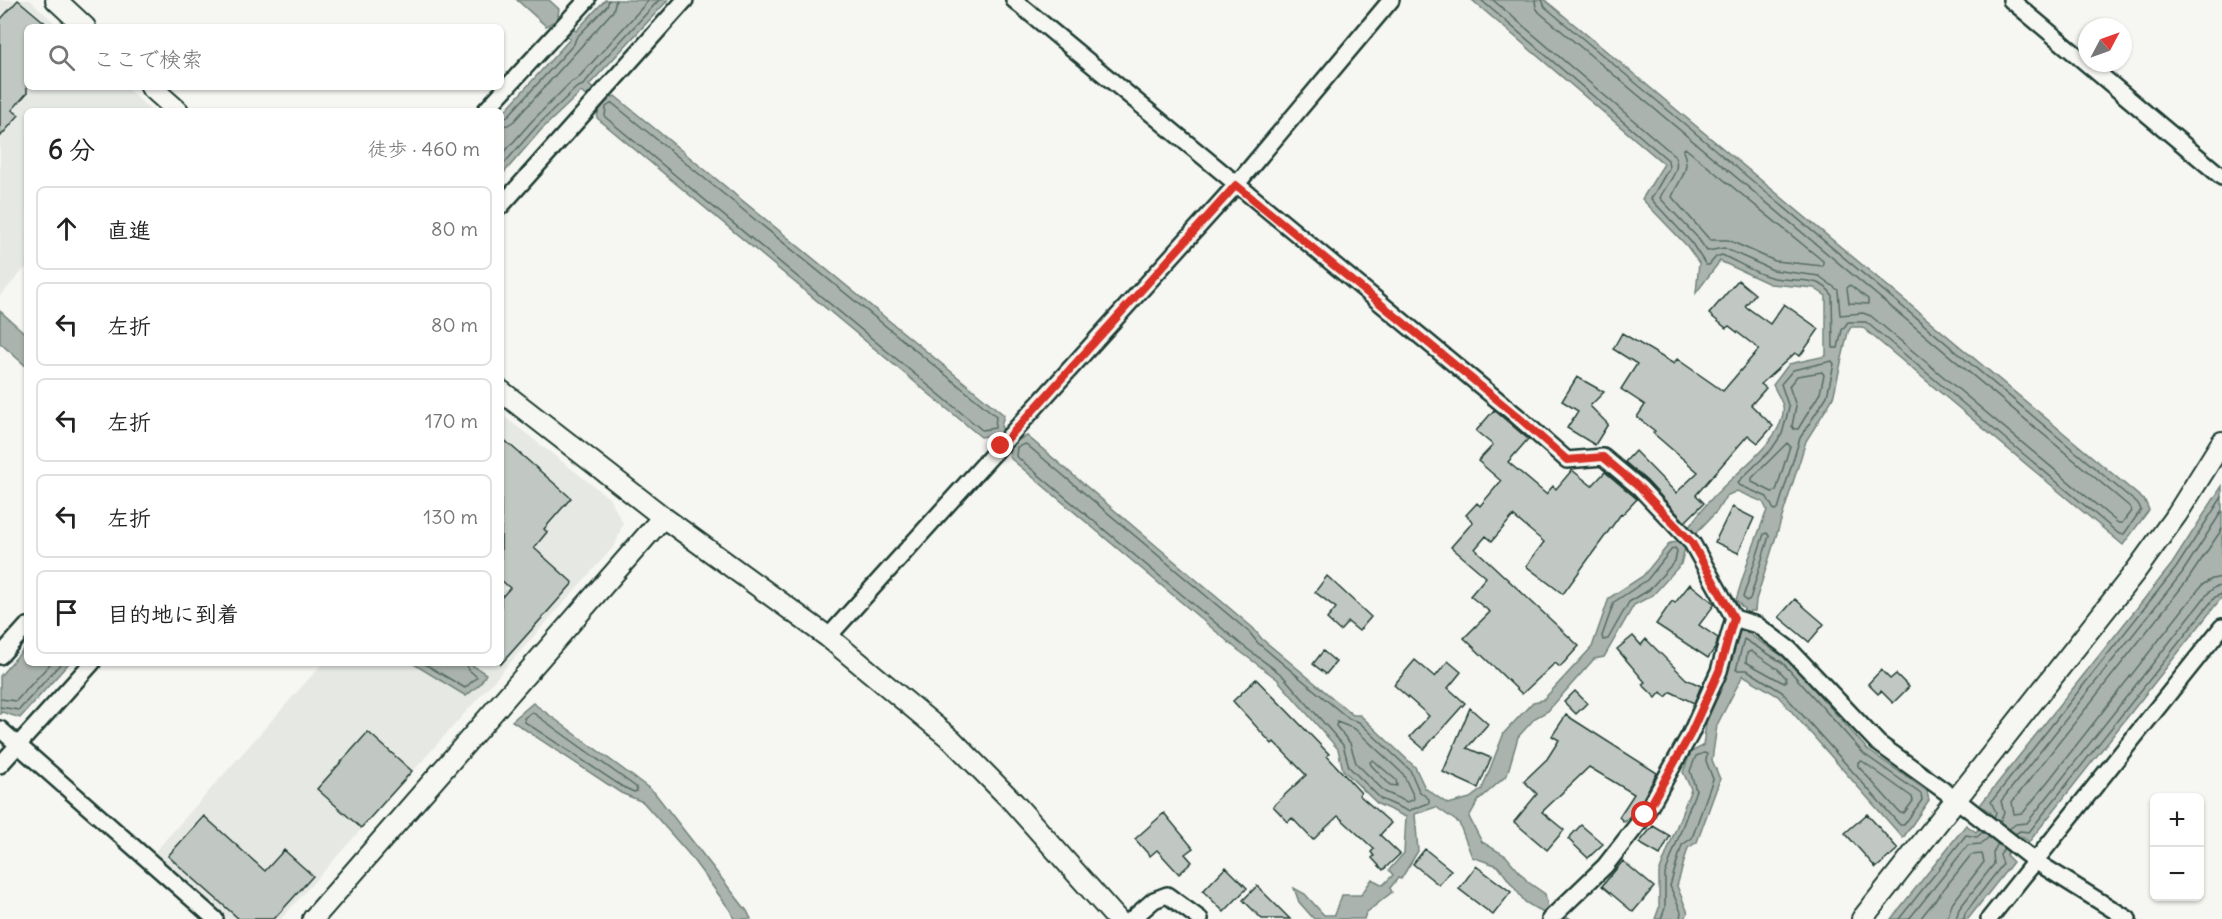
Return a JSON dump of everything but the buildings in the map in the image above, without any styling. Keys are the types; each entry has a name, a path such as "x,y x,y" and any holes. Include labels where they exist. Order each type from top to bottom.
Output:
{"street":[{"path":"56,0 82,24"},
{"path":"488,108 587,0"},
{"path":"504,203 686,0"},
{"path":"1014,0 1517,416 1567,460 1603,457 1640,488 1687,538 1741,621 1757,625 1789,649 1878,743 1957,800 2035,861 2128,919"},
{"path":"828,637 1236,185 1392,0"},
{"path":"2011,0 2222,177"},
{"path":"154,90 175,108"},
{"path":"504,393 663,517 828,637 952,740 1014,803 1117,919"},
{"path":"1862,919 2135,572 2177,514 2222,442"},
{"path":"312,919 663,517"},
{"path":"1555,915 1605,866 1645,815 1690,735 1741,621"},
{"path":"1989,919 2222,627"},
{"path":"0,656 24,629"},
{"path":"0,765 89,666"},
{"path":"0,729 215,919"},
{"path":"1132,919 1154,900 1167,895 1200,919"}],"shaded area":[{"path":"0,0 30,0 56,24 24,24 24,90 128,90 149,108 24,108 24,269 0,296"},
{"path":"504,416 609,498 623,523 615,545 281,919 227,919 152,855 320,666 504,666"}],"water":[{"path":"517,0 549,0 559,9 558,16 576,31 605,0 668,0 589,85 605,100 615,96 1004,415 1001,427 1018,440 1027,436 1253,628 1262,639 1353,715 1360,715 1415,767 1425,788 1448,804 1470,798 1482,789 1504,733 1533,702 1543,700 1592,647 1609,598 1643,576 1670,543 1679,542 1709,502 1770,440 1778,429 1783,406 1773,385 1789,364 1826,356 1826,296 1814,288 1770,284 1720,261 1696,293 1699,263 1687,246 1642,199 1664,164 1472,0 1545,0 2145,501 2149,510 2123,545 1862,327 1851,327 1833,398 1806,441 1756,600 1755,611 1750,611 1746,632 1787,659 1868,750 1927,791 1929,800 1903,838 1778,696 1743,675 1717,725 1712,760 1720,779 1697,842 1688,848 1677,886 1688,913 1684,919 1655,919 1659,908 1659,873 1691,789 1683,772 1691,752 1703,746 1707,716 1727,673 1744,609 1736,600 1767,510 1763,502 1737,491 1726,496 1717,511 1695,534 1685,548 1681,564 1653,595 1634,605 1604,657 1594,659 1548,711 1535,718 1518,737 1507,775 1478,801 1469,817 1482,842 1506,856 1528,882 1545,894 1548,908 1571,919 1553,919 1525,902 1498,866 1472,857 1459,823 1436,807 1415,814 1418,851 1401,879 1398,878 1390,888 1392,892 1366,913 1364,919 1314,919 1299,902 1294,888 1305,894 1324,915 1335,915 1342,895 1361,895 1372,879 1383,885 1393,875 1389,870 1404,853 1406,817 1378,804 1343,770 1338,749 1277,679 1238,650 1009,457 1010,448 993,435 981,437 597,118 599,108 581,92 541,130 504,173 504,112 570,39 553,22 546,26"},
{"path":"0,311 24,332 24,364 0,343"},
{"path":"2222,486 2222,597 2029,842 2021,836 2006,855 2013,862 1968,919 1891,919 1966,825 1976,832 1991,813 1980,805 2172,564"},
{"path":"24,648 24,666 66,666 20,718 2,712 0,714 0,676"},
{"path":"417,666 474,666 486,674 480,684 466,696"},
{"path":"533,703 654,792 751,919 734,919 730,910 688,853 643,802 621,793 512,721"}],"route":[{"path":"1001,446 1236,185 1517,416 1567,460 1603,457 1640,488 1692,543 1734,618 1719,671 1690,735 1645,815"}]}
